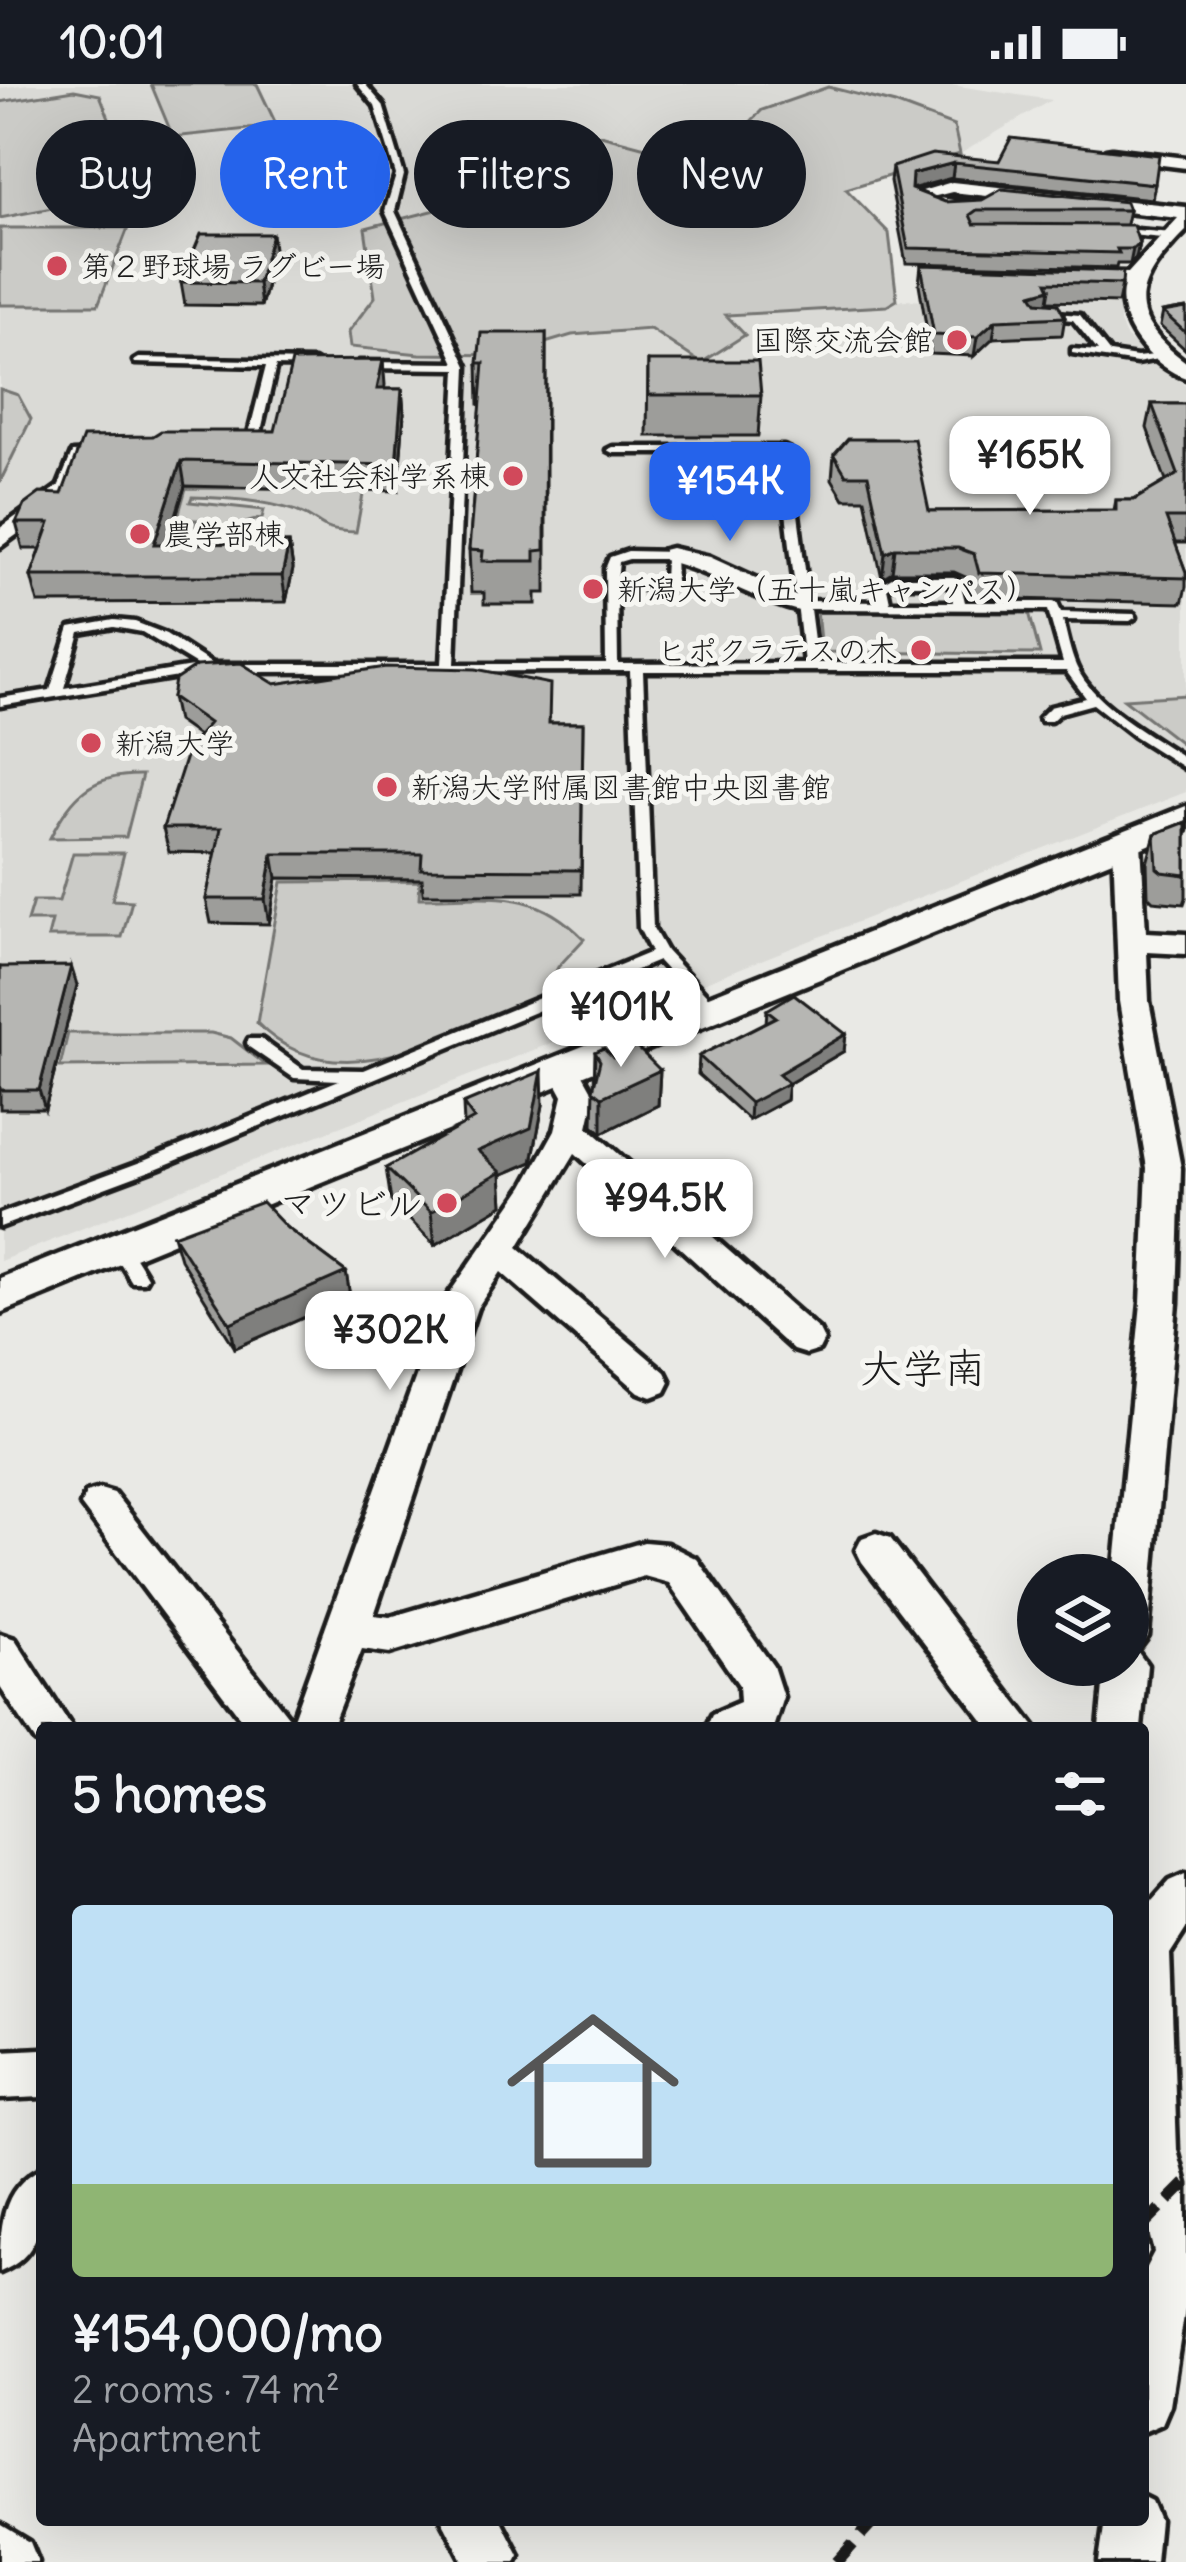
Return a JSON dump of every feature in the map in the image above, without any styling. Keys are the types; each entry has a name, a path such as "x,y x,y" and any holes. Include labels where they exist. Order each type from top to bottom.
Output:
{"street":[{"path":"1096,152 1186,163"},
{"path":"994,193 1182,223"},
{"path":"1178,365 1141,333 1135,279 1182,223"},
{"path":"1047,277 1135,279"},
{"path":"0,540 63,490"},
{"path":"671,554 688,554 771,601 803,605"},
{"path":"0,1296 129,1262 565,1070 1186,817"},
{"path":"1127,843 1134,1001 1164,1168 1159,1303 1136,1554"},
{"path":"1132,940 1186,944"},
{"path":"312,1722 460,1304 536,1194 571,1130 579,1096 565,1070"},
{"path":"571,1130 806,1340"},
{"path":"497,1250 652,1382"},
{"path":"100,1504 269,1722"},
{"path":"876,1550 1010,1722"},
{"path":"349,1629 390,1635 644,1559 667,1561 683,1570 758,1678 762,1697 758,1714 741,1722"},
{"path":"0,1652 47,1722"},
{"path":"1121,1722 1124,1686"},
{"path":"1149,1931 1186,1895"},
{"path":"1149,2032 1152,2150 1180,2255 1163,2288 1149,2370"},
{"path":"0,2075 36,2073"},
{"path":"0,2247 36,2201"},
{"path":"1127,2562 1131,2526"},
{"path":"0,2552 10,2562"}],"lane":[{"path":"361,84 379,105 400,175 390,211 463,366 448,668"},
{"path":"1102,231 1182,223"},
{"path":"1038,314 1076,317 1107,356"},
{"path":"1076,351 1178,365"},
{"path":"140,362 329,364"},
{"path":"230,445 252,444 272,363"},
{"path":"351,364 463,366"},
{"path":"613,450 784,450 811,668"},
{"path":"63,490 76,455 117,454"},
{"path":"611,586 670,584 671,554 628,554 614,560 611,586 612,667"},
{"path":"885,606 881,587 892,581 954,581 960,606"},
{"path":"803,605 1053,606 1075,679 1186,765"},
{"path":"1056,616 1130,617"},
{"path":"56,692 74,631 96,623 142,625 209,668"},
{"path":"0,702 209,668 1070,668"},
{"path":"636,668 646,928 660,954 710,1009"},
{"path":"1046,718 1055,710 1096,699"},
{"path":"0,1221 371,1075 660,954"},
{"path":"255,1043 300,1074 371,1075"}],"shaded area":[{"name":"新潟大学（五十嵐キャンパス）","path":"28,84 945,84 1051,100 960,154 846,190 889,233 897,300 1121,305 1120,323 1127,338 1186,386 1186,792 0,1261 0,88"},
{"path":"151,84 257,84 274,120 220,120 220,132 196,135 196,120 166,120"},
{"path":"828,87 954,126 960,154 846,189 889,233 897,300 887,306 726,315 745,335 701,363 650,329 572,335 505,355 350,347 348,332 375,297 365,228 390,228 390,222 414,216 414,228 613,228 613,138 637,145 637,228 806,228 806,120 752,120 762,110"},
{"path":"74,90 100,95 110,120 36,120 36,211 0,218 0,102"},
{"name":"第２野球場 ラグビー場","path":"0,228 128,228 98,305 0,305"},
{"path":"0,389 18,395 31,419 0,482"},
{"path":"984,460 1069,461 1075,480 989,480"},
{"path":"186,488 364,489 356,532 327,528 306,515 271,504 192,497 190,502 264,510 262,518 211,534 195,534 197,520 177,520"},
{"path":"817,611 1029,612 1040,654 821,652"},
{"path":"1186,695 1186,747 1124,699"},
{"path":"142,775 126,837 50,838 85,790 109,779"},
{"path":"73,853 124,853 112,900 132,901 122,937 48,937 52,921 27,921 33,901 59,901"},
{"path":"420,881 419,898 488,897 527,903 565,922 584,939 558,967 546,993 400,1053 361,1060 324,1059 289,1047 257,1023 282,882"},
{"path":"68,1033 211,1033 231,1038 266,1065 60,1067"}],"building":[{"path":"1011,138 1159,155 1155,184 954,163 912,174 911,189 945,202 982,200 1002,189 1126,202 1129,210 977,210 970,215 974,224 1133,225 1139,243 1133,249 1117,249 1119,253 908,248 892,167 932,154 999,161"},
{"path":"201,234 272,234 258,283 181,282"},
{"path":"921,265 1123,271 1122,284 1047,282 1050,289 1032,294 1037,302 1058,304 1065,317 996,320 977,337 934,335"},
{"path":"1186,308 1186,333 1163,312"},
{"path":"481,333 546,333 545,550 535,551 535,561 482,561 483,551 469,550 484,363 478,363"},
{"path":"383,360 377,389 402,389 396,465 181,461 154,544 289,543 282,576 31,576 50,523 16,523 24,505 40,493 62,494 83,437 275,431 292,361"},
{"path":"648,361 758,361 761,395 648,395"},
{"path":"1152,404 1186,404 1186,518 1166,518 1186,578 979,573 974,554 958,548 895,548 885,553 868,475 846,475 834,455 848,439 914,439 929,511 1116,510 1116,500 1134,500 1178,474"},
{"name":"新潟大学附属図書館中央図書館","path":"241,663 275,684 386,667 476,669 550,684 549,723 583,723 581,870 421,869 422,854 273,854 265,899 206,899 221,828 163,828 189,747 209,723 172,697 175,680 196,666"},
{"path":"1186,822 1186,875 1162,872 1157,868 1155,834"},
{"path":"71,966 39,1090 0,1090 0,967"},
{"path":"794,994 846,1034 778,1074 788,1083 750,1103 699,1056 776,1017 767,1010"},
{"path":"636,1046 660,1070 602,1097 593,1090 600,1061 595,1052 604,1048 613,1057"},
{"path":"542,1071 531,1128 478,1151 501,1172 431,1212 386,1168 474,1119 463,1104"},
{"path":"262,1202 287,1228 346,1272 230,1323 173,1235"}],"railway":[{"path":"1149,2220 1186,2183"},
{"path":"837,2562 870,2526"}],"place":[{"name":"第２野球場 ラグビー場","path":"57,266"},
{"name":"国際交流会館","path":"957,340"},
{"name":"人文社会科学系棟","path":"513,476"},
{"name":"農学部棟","path":"140,534"},
{"name":"新潟大学（五十嵐キャンパス）","path":"593,589"},
{"name":"ヒポクラテスの木","path":"921,650"},
{"name":"新潟大学","path":"91,743"},
{"name":"新潟大学附属図書館中央図書館","path":"387,787"},
{"name":"マツビル","path":"447,1203"}],"district":[{"name":"大学南","path":"923,1368"}]}
